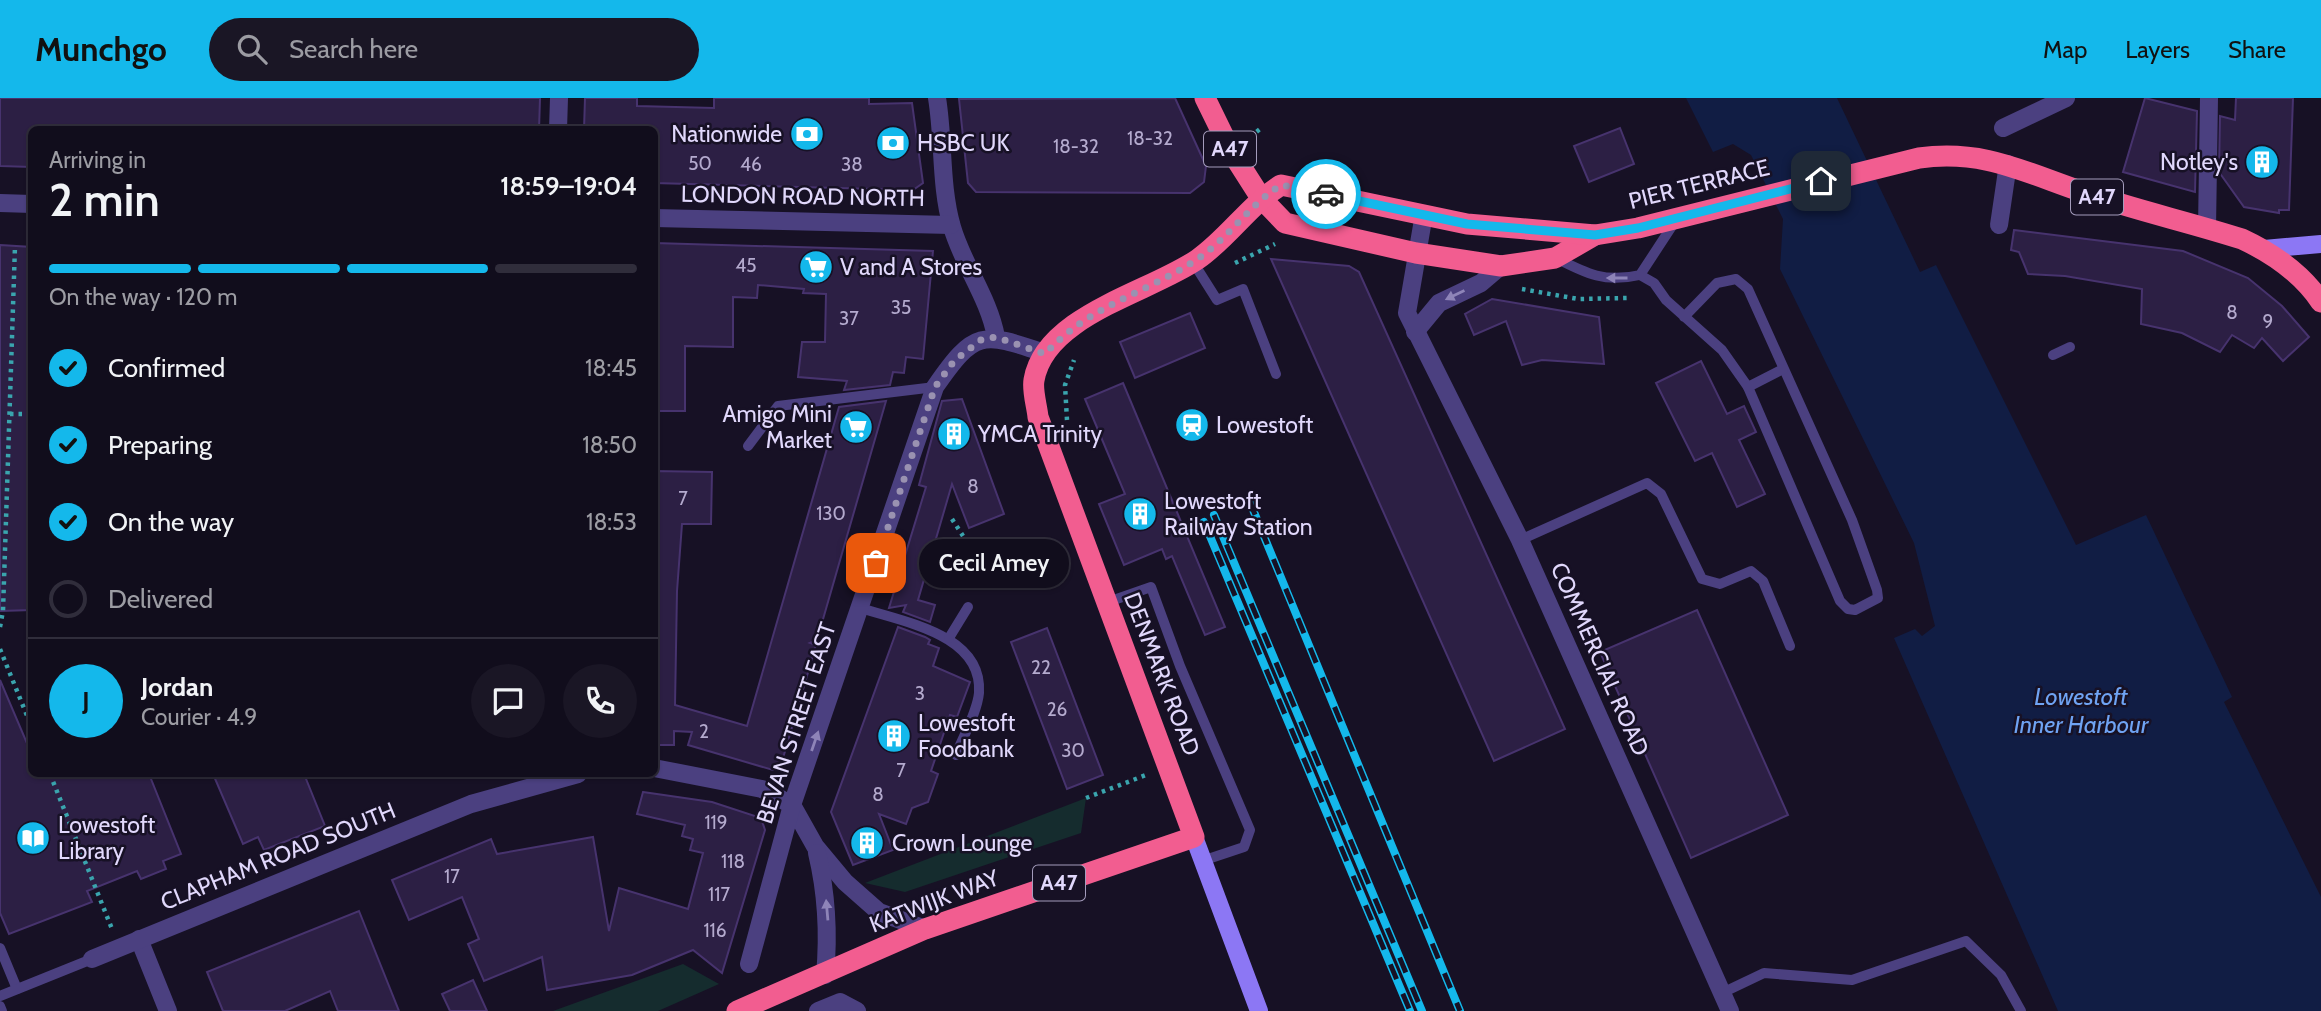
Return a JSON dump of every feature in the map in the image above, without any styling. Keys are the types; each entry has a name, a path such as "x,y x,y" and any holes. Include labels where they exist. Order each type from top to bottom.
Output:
{"highway":[{"name":"A47","path":"1205,98 1231,151 1261,198 1285,223 1416,253 1502,266 1555,258 1595,235"},
{"name":"PIER TERRACE","path":"1595,235 1919,158 1959,155 2008,164 2083,192 2207,228 2264,249 2310,286 2321,302"},
{"name":"A47","path":"1045,354 1062,336 1091,314 1199,271 1218,244 1261,198 1281,185 1467,224 1595,235"},
{"name":"DENMARK ROAD","path":"1045,354 1034,380 1038,418 1194,837"},
{"name":"KATWIJK WAY","path":"737,1011 825,975 925,929 1194,837"}],"street":[{"path":"558,126 559,98"},
{"path":"2003,128 2066,98"},
{"path":"2207,228 2209,98"},
{"path":"937,99 951,225 969,272 992,317 996,337 1045,354"},
{"path":"1999,225 2008,164"},
{"path":"0,203 28,204"},
{"name":"COMMERCIAL ROAD","path":"1424,214 1407,313 1520,540 1730,1011"},
{"name":"LONDON ROAD NORTH","path":"658,218 951,225"},
{"path":"2264,249 2321,244"},
{"path":"1415,332 1439,303 1480,283 1502,266"},
{"name":"BEVAN STREET EAST","path":"749,964 792,805 935,387 966,349 982,339 996,337"},
{"path":"658,769 762,789 792,805 815,846 845,882 879,912 925,929"},
{"name":"CLAPHAM ROAD SOUTH","path":"92,959 471,804 551,777"},
{"name":"DENMARK ROAD","path":"1194,837 1259,1011"},
{"path":"815,846 825,886 829,932 825,975"},
{"path":"139,939 169,1011"},
{"path":"818,1011 840,1002 857,1011"}],"lane":[{"path":"1555,258 1584,273 1616,281 1640,275 1678,217"},
{"path":"1199,271 1217,300 1242,289 1276,374"},
{"path":"1640,275 1654,283 1684,317 1722,350 1748,387 1840,601 1847,610 1872,603 1878,598 1877,590 1852,520 1743,282 1736,279 1717,282 1684,317"},
{"path":"2053,355 2070,347"},
{"path":"1748,387 1783,369"},
{"path":"748,446 778,406 935,387"},
{"path":"1520,540 1647,483 1661,494 1702,579 1720,584 1751,571 1763,582 1790,646"},
{"path":"1108,603 1151,587 1180,666 1250,830 1244,846 1202,861"},
{"path":"949,638 968,607"},
{"path":"861,608 949,638 965,653 979,675 979,696 956,755"},
{"path":"1722,993 1764,973 1852,980 1966,941 2001,975 2021,1011"},
{"path":"0,948 17,989"},
{"name":"CLAPHAM ROAD SOUTH","path":"0,996 92,959"}],"path":[{"path":"1199,271 1282,242"},
{"path":"0,627 4,611 15,246"},
{"path":"1480,283 1578,299 1620,301 1637,296 1654,283"},
{"path":"1068,423 1065,385 1079,354"},
{"path":"10,414 28,414"},
{"path":"952,519 963,536"},
{"path":"0,649 28,718"},
{"path":"1086,798 1169,767"},
{"path":"51,777 119,948"}],"green space":[{"path":"1086,798 1081,833 905,892 865,883"},
{"path":"683,964 719,984 658,1011 553,1011"}],"water":[{"name":"Lowestoft Inner Harbour","path":"1686,98 1837,98 1920,272 1936,265 2076,545 2146,515 2232,697 2224,702 2321,897 2321,1011 2058,1011 1894,638 1915,629 1922,636 1935,626 1914,543 1780,269 1783,219 1751,155 1733,144 1713,152"}],"building":[{"path":"0,98 540,98 539,126 28,126 28,167 0,166"},
{"path":"585,98 637,98 637,106 714,108 714,98 869,98 869,104 912,103 923,183 913,190 658,183 658,126 584,126"},
{"path":"1175,98 1206,166 1204,182 1190,193 976,192 968,183 959,99"},
{"path":"2145,98 2197,111 2195,192 2123,172"},
{"name":"Notley's","path":"2236,98 2293,98 2289,210 2279,210 2279,213 2244,207 2219,172 2220,116 2235,120"},
{"path":"1620,128 1634,164 1589,182 1574,146"},
{"path":"2014,230 2183,251 2248,278 2282,306 2309,337 2283,361 2262,338 2254,348 2232,335 2220,352 2182,333 2141,324 2142,289 2065,276 2028,274 2019,252 2011,250"},
{"path":"658,243 933,251 923,359 906,357 904,373 893,372 890,385 844,390 847,381 798,377 802,342 825,342 826,294 758,285 757,298 733,297 733,347 685,346 685,411 658,411"},
{"path":"0,245 28,247 28,610 0,611"},
{"path":"1271,259 1349,266 1359,272 1565,729 1494,761"},
{"path":"1492,299 1599,317 1604,364 1542,360 1522,365 1506,321 1474,335 1465,314"},
{"path":"1190,313 1205,348 1135,378 1120,342"},
{"path":"1701,361 1727,414 1744,406 1756,432 1739,440 1765,494 1737,507 1712,453 1695,461 1656,383"},
{"name":"Lowestoft Railway Station","path":"1123,383 1225,627 1205,635 1172,556 1166,559 1162,549 1124,565 1099,504 1125,494 1085,399"},
{"path":"962,399 1004,514 969,528 952,484 918,600 935,605 930,622 903,612 906,605 889,608 926,487 919,485 942,401"},
{"path":"886,401 817,640 810,643 816,645 781,765 773,770 688,745 692,732 674,731 674,745 658,745 658,471 712,472 711,524 682,524 677,591 675,705 747,726 839,407"},
{"path":"1697,610 1788,815 1691,858 1600,652"},
{"path":"898,627 925,637 930,640 928,644 939,648 933,666 970,682 957,717 950,715 931,771 938,774 928,802 912,808 906,824 879,814 893,850 853,865 831,812"},
{"path":"1047,628 1103,775 1067,789 1011,642"},
{"path":"0,680 28,746 28,777 150,777 181,854 163,861 166,869 141,879 137,871 87,891 92,902 9,934 0,913"},
{"path":"214,777 305,777 325,826 264,850 258,837 243,844"},
{"path":"643,792 712,802 761,818 765,830 722,973 693,950 632,975 547,990 542,957 484,981 468,944 479,939 462,897 409,920 392,880 491,839 497,854 593,837 609,931 619,888 688,909 703,853 690,850 693,839 682,836 685,825 637,814"},
{"path":"359,911 399,1011 338,1011 330,991 285,1011 223,1011 207,972"},
{"path":"473,980 487,1011 450,1011 442,994"}],"railway":[{"path":"1249,500 1460,1011"},
{"path":"1214,515 1422,1011"},
{"path":"1204,522 1410,1011"}],"way so far":[{"path":"876,563 935,387 966,349 982,339 996,337 1045,354 1062,336 1091,314 1193,262 1218,244 1261,198 1281,185 1326,194"}],"place":[{"name":"Nationwide","path":"807,134"},
{"name":"HSBC UK","path":"893,143"},
{"name":"Notley's","path":"2262,162"},
{"name":"V and A Stores","path":"816,267"},
{"name":"Lowestoft","path":"1192,425"},
{"name":"Amigo Mini Market","path":"856,427"},
{"name":"YMCA Trinity","path":"954,434"},
{"name":"Lowestoft Railway Station","path":"1140,514"},
{"name":"Cecil Amey","path":"876,563"},
{"name":"Lowestoft Foodbank","path":"894,736"},
{"name":"Lowestoft Library","path":"33,838"},
{"name":"Crown Lounge","path":"867,843"}],"route":[{"path":"1326,194 1467,224 1595,235 1638,228 1821,181"}]}
